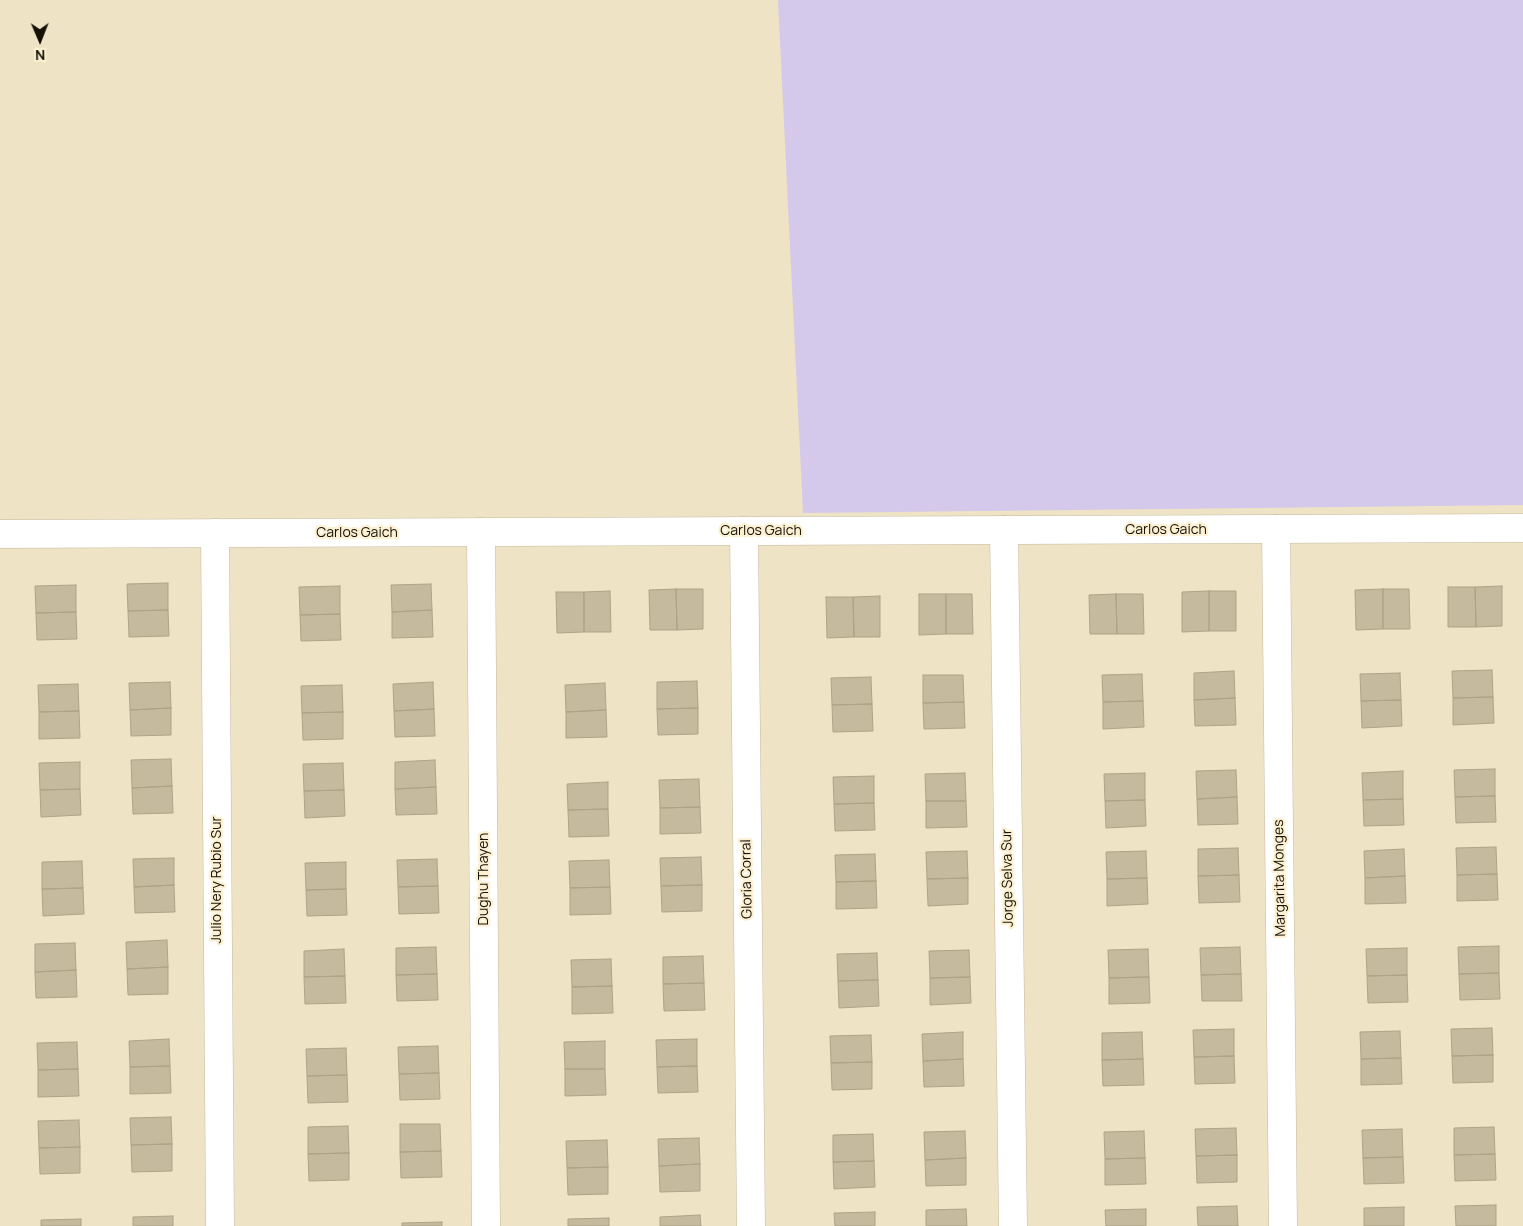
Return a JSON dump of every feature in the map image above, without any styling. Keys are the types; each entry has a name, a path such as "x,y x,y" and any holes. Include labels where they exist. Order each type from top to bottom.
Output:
{"street":[{"name":"Carlos Gaich","path":"0,534 1523,528"},
{"name":"Margarita Monges","path":"1276,529 1284,1226"},
{"name":"Jorge Selva Sur","path":"1004,530 1013,1226"},
{"name":"Gloria Corral","path":"744,531 751,1226"},
{"name":"Dughu Thayen","path":"481,532 486,1226"},
{"name":"Julio Nery Rubio Sur","path":"215,533 220,1226"}],"shaded area":[{"path":"778,0 1523,0 1523,505 803,513"}],"building":[{"path":"168,583 168,610 128,611 127,584"},
{"path":"431,584 432,610 392,612 391,585"},
{"path":"76,585 76,612 36,613 35,586"},
{"path":"340,586 340,614 300,615 299,587"},
{"path":"1502,586 1502,626 1476,627 1475,587"},
{"path":"1448,587 1475,587 1476,627 1448,627"},
{"path":"676,589 703,589 703,629 677,630"},
{"path":"676,589 677,630 650,630 649,590"},
{"path":"1383,589 1383,629 1356,630 1355,590"},
{"path":"1383,589 1409,589 1410,629 1383,629"},
{"path":"610,591 611,632 584,632 584,592"},
{"path":"1209,591 1209,631 1182,632 1182,592"},
{"path":"1209,591 1236,591 1236,631 1209,631"},
{"path":"556,592 584,592 584,632 557,633"},
{"path":"919,594 946,594 946,634 919,635"},
{"path":"946,594 972,594 973,634 946,634"},
{"path":"1116,594 1143,594 1144,634 1117,634"},
{"path":"1116,594 1117,634 1090,634 1089,595"},
{"path":"880,596 880,637 854,637 853,597"},
{"path":"826,597 853,597 854,637 827,638"},
{"path":"168,610 169,636 129,637 128,611"},
{"path":"432,610 433,637 392,638 392,612"},
{"path":"76,612 77,639 37,640 36,613"},
{"path":"340,614 341,640 301,641 300,615"},
{"path":"1492,670 1493,697 1453,698 1452,671"},
{"path":"1234,671 1235,698 1194,700 1194,673"},
{"path":"1400,673 1401,700 1361,701 1360,674"},
{"path":"1142,674 1143,701 1103,702 1102,675"},
{"path":"923,675 963,675 964,702 923,703"},
{"path":"871,677 872,704 832,705 831,678"},
{"path":"697,681 698,708 657,709 657,682"},
{"path":"170,682 171,708 130,710 129,683"},
{"path":"433,682 434,709 394,711 393,684"},
{"path":"605,683 606,710 566,712 565,685"},
{"path":"78,684 79,711 39,712 38,685"},
{"path":"342,685 343,712 302,713 301,686"},
{"path":"1493,697 1494,723 1453,725 1453,698"},
{"path":"1235,698 1236,725 1195,726 1194,700"},
{"path":"1401,700 1402,726 1362,728 1361,701"},
{"path":"1143,701 1144,727 1103,729 1103,702"},
{"path":"964,702 965,728 924,729 923,703"},
{"path":"872,704 873,731 833,732 832,705"},
{"path":"171,708 171,735 131,736 130,710"},
{"path":"698,708 698,734 658,735 657,709"},
{"path":"434,709 435,736 395,737 394,711"},
{"path":"606,710 607,737 566,738 566,712"},
{"path":"79,711 80,738 39,739 39,712"},
{"path":"343,712 343,739 303,740 302,713"},
{"path":"171,759 172,786 132,788 131,760"},
{"path":"435,760 436,787 395,789 395,762"},
{"path":"80,762 80,789 40,790 39,763"},
{"path":"343,763 344,790 304,791 303,764"},
{"path":"1495,769 1495,796 1455,797 1454,770"},
{"path":"1236,770 1237,797 1197,799 1196,771"},
{"path":"1403,771 1403,799 1363,800 1362,773"},
{"path":"965,773 966,801 926,801 925,774"},
{"path":"1145,773 1145,800 1105,801 1104,774"},
{"path":"874,776 874,803 834,804 833,777"},
{"path":"699,779 700,807 660,808 659,780"},
{"path":"608,782 608,809 568,810 567,784"},
{"path":"172,786 173,813 133,814 132,788"},
{"path":"436,787 437,814 396,815 395,789"},
{"path":"80,789 81,815 41,817 40,790"},
{"path":"344,790 345,816 305,818 304,791"},
{"path":"1495,796 1496,822 1456,823 1455,797"},
{"path":"1237,797 1238,824 1198,825 1197,799"},
{"path":"1403,799 1404,825 1364,826 1363,800"},
{"path":"1145,800 1146,826 1106,828 1105,801"},
{"path":"926,801 966,801 967,827 926,828"},
{"path":"874,803 875,830 835,831 834,804"},
{"path":"700,807 701,833 660,834 660,808"},
{"path":"608,809 609,836 569,837 568,810"},
{"path":"1496,847 1497,874 1457,875 1456,848"},
{"path":"1238,848 1239,875 1198,876 1198,849"},
{"path":"1404,849 1405,876 1365,878 1364,851"},
{"path":"967,851 968,878 927,879 926,852"},
{"path":"1146,851 1147,878 1107,879 1106,852"},
{"path":"875,854 876,881 836,882 835,855"},
{"path":"701,857 702,885 661,886 660,858"},
{"path":"174,858 174,885 134,887 133,859"},
{"path":"437,859 438,886 398,887 397,860"},
{"path":"609,860 610,887 570,888 569,861"},
{"path":"82,861 83,888 42,889 42,862"},
{"path":"346,862 346,889 306,890 305,863"},
{"path":"1497,874 1498,900 1457,901 1457,875"},
{"path":"1239,875 1240,902 1199,903 1198,876"},
{"path":"1405,876 1406,903 1365,904 1365,878"},
{"path":"968,878 968,904 928,906 927,879"},
{"path":"1147,878 1148,904 1107,906 1107,879"},
{"path":"876,881 877,908 836,909 836,882"},
{"path":"174,885 175,912 135,913 134,887"},
{"path":"702,885 702,911 662,912 661,886"},
{"path":"438,886 439,913 399,914 398,887"},
{"path":"610,887 611,914 570,915 570,888"},
{"path":"83,888 84,914 43,916 42,889"},
{"path":"346,889 347,915 307,916 306,890"},
{"path":"167,940 168,967 127,969 126,942"},
{"path":"75,943 76,970 35,972 35,944"},
{"path":"1499,946 1499,973 1459,974 1458,947"},
{"path":"436,947 437,974 396,975 396,948"},
{"path":"1240,947 1241,974 1201,975 1200,948"},
{"path":"1407,948 1407,975 1367,976 1366,949"},
{"path":"344,949 345,976 304,977 304,951"},
{"path":"1148,949 1149,977 1109,978 1108,950"},
{"path":"969,950 970,977 930,978 929,951"},
{"path":"877,953 878,980 838,981 837,954"},
{"path":"703,956 704,983 663,984 663,957"},
{"path":"611,959 612,986 572,987 571,960"},
{"path":"168,967 168,994 128,995 127,969"},
{"path":"76,970 77,997 36,998 35,972"},
{"path":"1499,973 1500,999 1460,1000 1459,974"},
{"path":"437,974 438,1000 397,1001 396,975"},
{"path":"1241,974 1242,1001 1202,1001 1201,975"},
{"path":"1407,975 1408,1002 1368,1003 1367,976"},
{"path":"345,976 346,1003 305,1004 304,977"},
{"path":"970,977 971,1003 930,1005 930,978"},
{"path":"1149,977 1150,1003 1109,1004 1109,978"},
{"path":"878,980 879,1006 839,1008 838,981"},
{"path":"704,983 705,1010 664,1011 663,984"},
{"path":"612,986 613,1013 572,1014 572,987"},
{"path":"1492,1028 1493,1055 1452,1056 1451,1029"},
{"path":"1234,1029 1234,1056 1194,1057 1193,1030"},
{"path":"1400,1031 1401,1058 1361,1059 1360,1032"},
{"path":"963,1032 963,1059 923,1061 922,1034"},
{"path":"1142,1032 1143,1059 1102,1060 1102,1033"},
{"path":"871,1035 872,1062 831,1063 830,1036"},
{"path":"169,1039 170,1066 130,1067 129,1041"},
{"path":"697,1039 697,1066 657,1067 656,1040"},
{"path":"605,1041 605,1069 565,1069 564,1042"},
{"path":"77,1042 78,1069 38,1070 37,1043"},
{"path":"438,1046 439,1073 399,1074 398,1047"},
{"path":"346,1048 347,1075 307,1076 306,1049"},
{"path":"1493,1055 1493,1082 1453,1083 1452,1056"},
{"path":"1234,1056 1235,1083 1195,1084 1194,1057"},
{"path":"1401,1058 1402,1084 1361,1085 1361,1059"},
{"path":"963,1059 964,1086 924,1087 923,1061"},
{"path":"1143,1059 1144,1085 1103,1086 1102,1060"},
{"path":"872,1062 872,1089 832,1090 831,1063"},
{"path":"170,1066 171,1093 130,1094 130,1067"},
{"path":"697,1066 698,1092 658,1093 657,1067"},
{"path":"78,1069 79,1096 38,1097 38,1070"},
{"path":"565,1069 605,1069 606,1095 565,1096"},
{"path":"439,1073 440,1099 400,1100 399,1074"},
{"path":"347,1075 348,1102 308,1103 307,1076"},
{"path":"171,1117 172,1144 131,1145 130,1118"},
{"path":"79,1120 80,1147 39,1148 38,1121"},
{"path":"400,1124 440,1124 441,1151 400,1152"},
{"path":"348,1126 349,1153 308,1154 308,1127"},
{"path":"1494,1127 1495,1154 1454,1155 1454,1128"},
{"path":"1236,1128 1237,1155 1196,1156 1195,1129"},
{"path":"1402,1129 1403,1157 1363,1158 1362,1130"},
{"path":"965,1131 966,1158 925,1160 924,1132"},
{"path":"1144,1131 1145,1158 1105,1159 1104,1132"},
{"path":"873,1134 874,1161 833,1162 833,1135"},
{"path":"699,1138 700,1164 659,1166 658,1139"},
{"path":"607,1140 608,1167 567,1168 566,1141"},
{"path":"172,1144 172,1171 132,1172 131,1145"},
{"path":"80,1147 80,1173 40,1174 39,1148"},
{"path":"441,1151 442,1177 401,1178 400,1152"},
{"path":"349,1153 349,1180 309,1181 308,1154"},
{"path":"1495,1154 1496,1180 1455,1181 1454,1155"},
{"path":"1237,1155 1237,1182 1197,1183 1196,1156"},
{"path":"1403,1157 1404,1183 1364,1184 1363,1158"},
{"path":"966,1158 966,1185 926,1186 925,1160"},
{"path":"1145,1158 1146,1184 1105,1185 1105,1159"},
{"path":"874,1161 875,1187 834,1189 833,1162"},
{"path":"700,1164 700,1191 660,1192 659,1166"},
{"path":"608,1167 608,1194 568,1195 567,1168"},
{"path":"1496,1205 1496,1226 1456,1226 1455,1206"},
{"path":"1237,1206 1238,1226 1198,1226 1197,1207"},
{"path":"1404,1207 1404,1226 1364,1226 1364,1208"},
{"path":"966,1209 967,1226 926,1226 926,1210"},
{"path":"1146,1209 1146,1226 1106,1226 1105,1210"},
{"path":"875,1212 875,1226 835,1226 834,1213"},
{"path":"700,1215 701,1226 660,1226 660,1217"},
{"path":"173,1216 173,1226 133,1226 133,1217"},
{"path":"609,1218 609,1226 568,1226 568,1219"},
{"path":"81,1219 81,1226 41,1226 41,1220"},
{"path":"442,1222 442,1226 402,1226 402,1223"}]}
